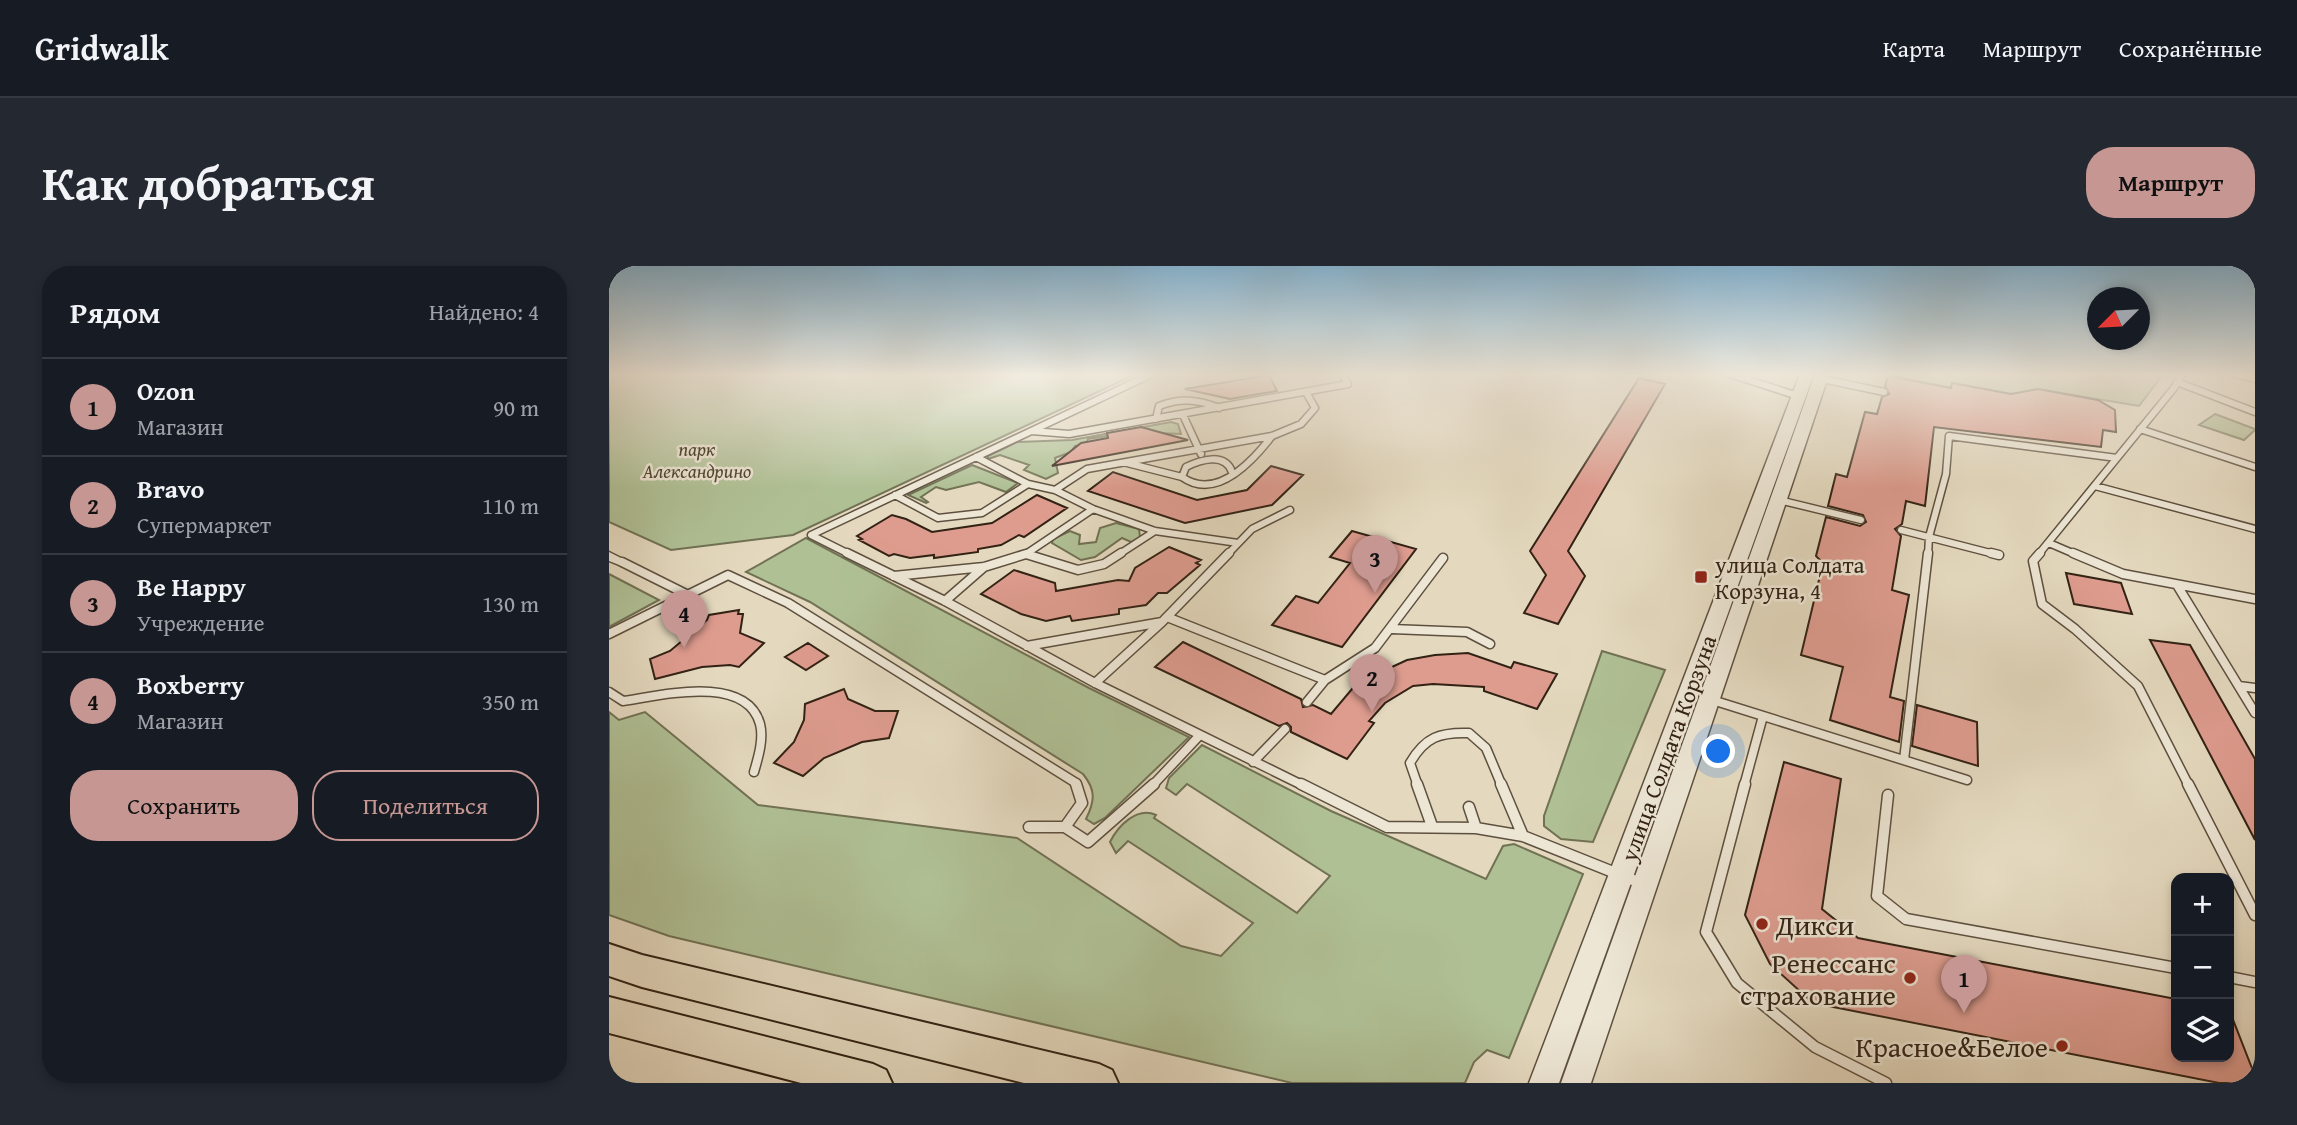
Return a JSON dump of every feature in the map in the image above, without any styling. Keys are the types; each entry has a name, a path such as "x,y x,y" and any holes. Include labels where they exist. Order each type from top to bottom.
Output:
{"main road":[{"path":"609,960 642,971 1099,1083"},
{"path":"609,1015 873,1083"}],"street":[{"name":"улица Солдата Корзуна","path":"1770,498 1794,412"},
{"name":"улица Солдата Корзуна","path":"1576,1083 1645,885 1699,696 1800,412"},
{"name":"улица Солдата Корзуна","path":"1544,1083 1620,876 1699,696"}],"lane":[{"path":"1069,412 811,535 945,601 1199,736 1387,827 1476,828 1523,836 1645,885"},
{"path":"1156,419 1158,412"},
{"path":"1030,430 1069,434 1198,412"},
{"path":"1055,490 1087,469 1272,436 1301,424 1311,412"},
{"path":"2153,412 2033,561 2042,604 2075,629 2137,686 2255,915"},
{"path":"1183,415 1204,459"},
{"path":"2140,429 2255,467"},
{"path":"1126,463 1182,477 1187,484 1206,487 1221,483 1259,453 1272,436"},
{"path":"1904,760 1929,537 1946,474 1949,436 2117,458"},
{"path":"976,457 1028,484 1055,490 1093,509 1154,531 1238,543"},
{"path":"1182,477 1186,467 1204,459 1224,461 1232,472"},
{"path":"895,495 938,517 982,513 1028,484"},
{"path":"2095,486 2255,529"},
{"path":"1770,498 1861,520"},
{"path":"894,576 984,566 1026,554 1093,509"},
{"path":"1095,683 1165,620 1252,529 1290,510"},
{"path":"1902,530 1999,555"},
{"path":"1026,554 1078,570 1104,564 1154,531"},
{"path":"2049,543 2123,574 2255,599"},
{"path":"1307,702 1325,680 1375,648 1392,629 1443,558"},
{"path":"615,559 690,599"},
{"path":"945,601 984,566"},
{"path":"609,634 690,599 728,575 788,603 1076,783 1081,803 1065,827"},
{"path":"2177,585 2255,713"},
{"path":"1027,646 1165,620 1325,680"},
{"path":"1392,629 1467,632 1490,644"},
{"path":"2239,686 2255,688"},
{"path":"609,692 623,701 696,690 727,694 749,707 760,724 760,749 754,772"},
{"path":"1699,696 1967,780"},
{"path":"1763,716 1706,932 1737,983 1815,1047 1886,1083"},
{"path":"1253,762 1285,729"},
{"path":"1432,826 1410,764 1422,742 1444,732 1469,733 1486,748 1523,836"},
{"path":"1029,827 1065,827 1088,842 1148,791 1199,736"},
{"path":"1888,795 1877,897 1906,919 2171,967"},
{"path":"1469,807 1476,828"},
{"path":"2234,978 2255,982"}],"green space":[{"name":"парк Александрино","path":"609,412 1055,412 793,535 671,550 609,522"},
{"path":"2215,414 2255,430 2244,440 2199,425"},
{"path":"1171,422 1178,424 1181,434 1135,432 1088,439 1086,444 1075,446 1071,452 1055,458 1058,473 1046,479 1024,470 1029,465 1000,455 988,459 988,456 1017,442 1072,440"},
{"path":"972,465 1018,483 1006,492 979,482 946,490 936,487 921,497 928,502 926,503 908,495"},
{"path":"1116,523 1139,529 1140,537 1131,542 1122,538 1095,557 1081,560 1052,543 1053,539 1070,531 1080,535 1079,544 1096,542 1100,528"},
{"path":"806,538 1089,688 1189,737 1105,818 1094,824 1086,819 1093,796 1083,774 810,602 746,572"},
{"path":"609,574 659,600 609,627"},
{"path":"1602,651 1665,670 1593,842 1561,839 1544,826 1544,816"},
{"path":"609,712 619,720 645,712 758,805 1017,838 1181,946 1221,956 1253,923 1128,841 1116,853 1110,842 1129,819 1142,813 1156,815 1154,818 1297,913 1330,876 1187,784 1176,795 1166,788 1169,778 1202,745 1331,811 1486,879 1503,846 1514,844 1583,874 1509,1058 1487,1050 1474,1062 1465,1083 1292,1083 669,936 609,915"}],"building":[{"path":"1617,412 1649,412 1568,551 1585,576 1558,624 1524,613 1546,575 1530,551"},
{"path":"1865,412 2115,412 2116,432 2103,430 2101,447 1934,427 1925,506 1906,501 1902,524 1895,529 1901,536 1892,590 1909,595 1890,697 1904,701 1899,742 1830,720 1843,667 1801,655 1823,563 1816,556 1826,517 1860,526 1866,522 1863,515 1828,506 1836,474 1847,477"},
{"path":"1141,427 1188,440 1052,466 1081,443 1108,438 1107,433"},
{"path":"1271,466 1303,475 1272,505 1185,523 1088,491 1113,472 1197,500 1247,490"},
{"path":"1037,495 1067,508 1024,537 1019,535 1001,545 978,549 978,552 934,558 934,555 910,558 894,554 889,556 859,540 862,539 857,536 892,515 932,532 992,523"},
{"path":"1352,531 1416,549 1342,647 1272,625 1296,596 1318,603 1350,563 1330,557"},
{"path":"1169,547 1201,560 1196,563 1200,565 1167,593 1158,593 1146,605 1119,609 1119,614 1072,621 1070,616 1046,621 1021,614 981,594 1014,570 1055,583 1056,591 1118,580 1129,581 1135,568"},
{"path":"2066,573 2121,583 2132,614 2074,604"},
{"path":"739,610 738,614 743,614 740,633 764,643 739,667 702,667 655,679 650,659 670,651 707,620 709,615"},
{"path":"2150,640 2190,645 2255,759 2255,840"},
{"path":"1183,642 1301,699 1303,707 1313,705 1331,714 1357,683 1407,660 1435,655 1468,653 1511,668 1514,662 1557,674 1537,709 1484,691 1484,687 1433,684 1413,686 1385,703 1369,721 1374,723 1347,759 1291,732 1287,723 1279,726 1155,667"},
{"path":"808,643 828,656 806,670 785,657"},
{"path":"844,689 848,699 875,711 898,711 889,738 862,742 824,758 803,776 774,763 794,742 804,720 805,704"},
{"path":"1917,705 1977,722 1978,766 1912,746"},
{"path":"1784,762 1841,779 1822,909 1858,938 2171,998 2171,1062 2234,1062 2234,1022 2255,1076 2255,1083 2219,1083 1813,1003 1770,964 1745,915"}],"place":[{"name":"улица Солдата Корзуна, 4","path":"1701,577"},
{"name":"Be Happy","path":"1375,593"},
{"name":"Boxberry","path":"684,648"},
{"name":"Bravo","path":"1372,712"},
{"name":"Дикси","path":"1762,924"},
{"name":"Ренессанс страхование","path":"1910,978"},
{"name":"Ozon","path":"1964,1013"},
{"name":"Красное&Белое","path":"2062,1046"}]}
